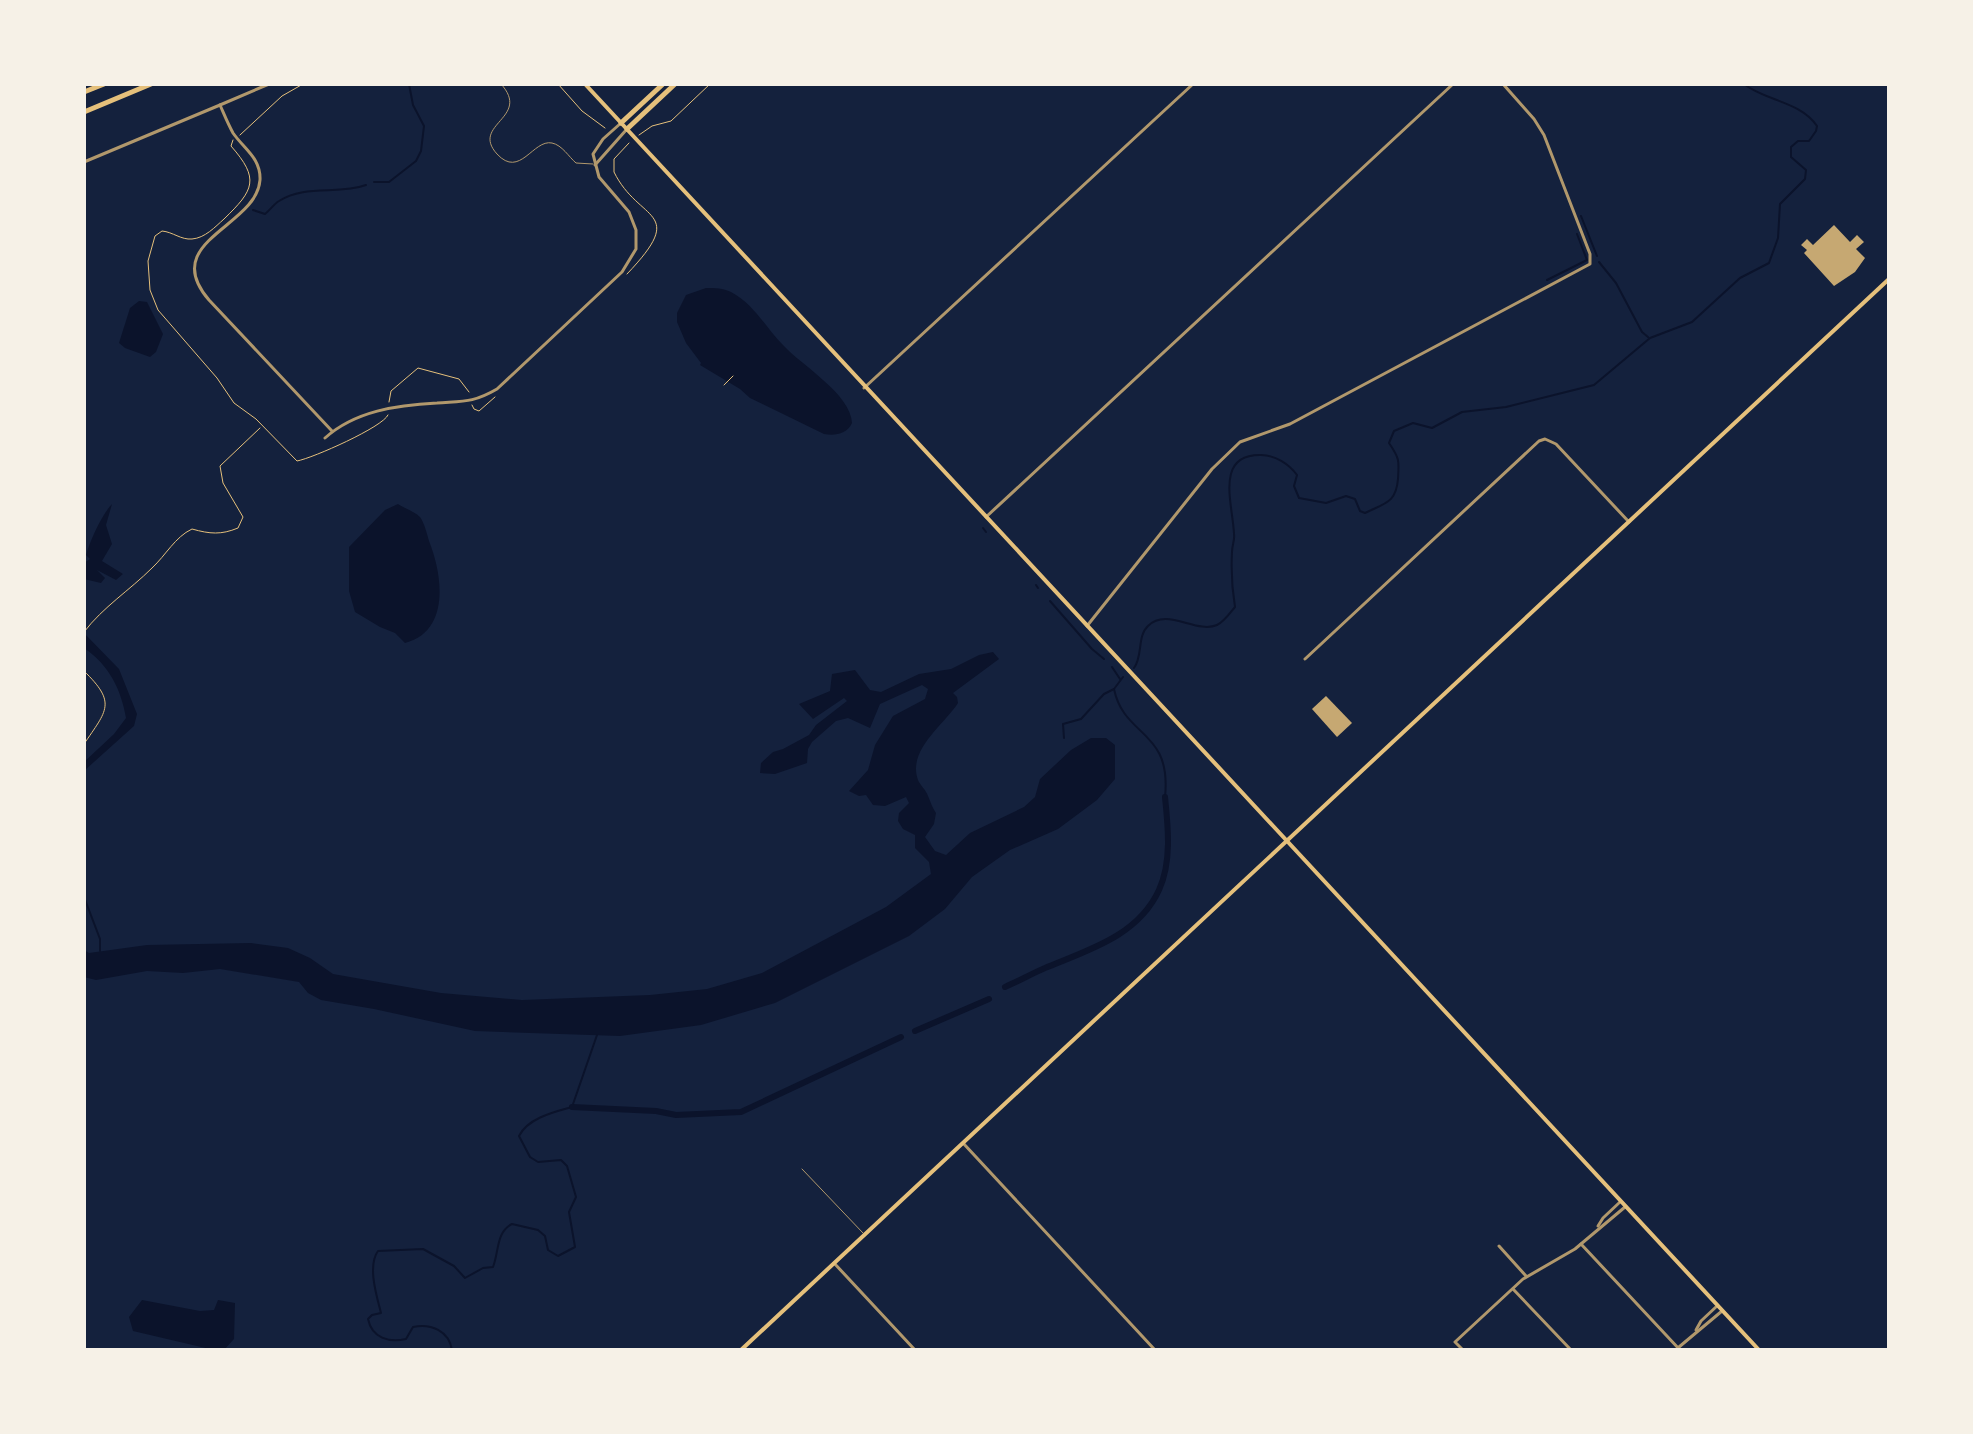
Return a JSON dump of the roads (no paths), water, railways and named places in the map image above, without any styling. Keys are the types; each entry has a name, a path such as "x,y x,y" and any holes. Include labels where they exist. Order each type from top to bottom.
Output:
{"highway":[{"path":"84,92 104,84"},
{"path":"84,112 151,84"},
{"path":"621,123 661,84"},
{"path":"627,129 675,84"}],"main road":[{"path":"585,84 1759,1350"},
{"path":"741,1350 1889,279"}],"street":[{"path":"84,162 269,84"},
{"path":"864,388 1193,84"},
{"path":"986,517 1453,84"},
{"path":"1087,626 1233,447 1290,424 1590,264 1590,254 1544,135 1529,112 1503,84"},
{"path":"220,105 237,137 257,162 259,188 247,206 201,250 195,263 197,284 332,431"},
{"path":"325,438 358,417 390,408 471,401 497,389 629,264 637,240 633,219 607,189 593,154 598,144 621,123"},
{"path":"595,165 627,129"},
{"path":"1305,659 1533,445 1545,439 1556,444 1629,522"},
{"path":"963,1143 1155,1350"},
{"path":"1597,1229 1603,1218 1620,1202"},
{"path":"1463,1350 1455,1342 1513,1288 1527,1276 1581,1244 1625,1207"},
{"path":"1581,1244 1679,1349 1717,1306"},
{"path":"1499,1246 1527,1276"},
{"path":"834,1263 915,1350"},
{"path":"1513,1288 1571,1350"},
{"path":"1695,1331 1706,1326 1722,1311"}],"lane":[{"path":"501,84 511,96 512,104 509,112 494,126 491,135 492,145 501,157 519,161 540,145 552,143 576,163 595,165"},
{"path":"802,1169 865,1235"}],"water":[{"path":"706,288 731,292 753,309 783,345 843,401 852,423 847,430 824,434 750,398 700,365 686,343 677,322 677,313 686,295"},
{"path":"139,301 147,302 163,334 156,352 150,357 119,343 130,308"},
{"path":"112,504 106,525 112,544 102,561 123,574 116,580 97,570 105,578 101,583 84,579 84,563 90,559 86,555 90,543"},
{"path":"398,504 421,519 434,555 439,585 436,615 430,627 420,637 405,643 395,633 355,612 349,591 349,547 385,510"},
{"path":"84,633 119,669 137,714 134,726 84,771 84,762 126,718 112,678 84,648"},
{"path":"993,652 999,659 953,693 958,703 929,738 918,758 918,780 936,813 934,824 925,837 935,851 946,855 970,833 1024,807 1035,797 1040,779 1071,750 1091,738 1106,738 1115,745 1115,779 1097,800 1058,829 1010,850 972,877 945,909 909,936 775,1003 701,1025 620,1036 475,1031 321,1000 308,993 299,982 220,969 183,973 147,971 96,980 84,977 84,950 89,953 147,945 251,943 288,948 333,974 441,993 522,1000 650,995 707,989 762,973 886,907 931,874 929,862 915,848 915,835 903,829 898,821 899,813 909,803 906,797 885,806 873,805 866,795 859,796 849,791 868,770 875,745 893,716 925,699 928,689 922,685 880,704 870,728 848,718 836,721 812,742 807,763 775,774 760,773 761,763 773,752 809,735 816,725 847,701 844,698 813,719 799,704 830,691 832,674 855,670 870,690 881,692 919,674 951,669 979,655"},
{"path":"142,1300 200,1311 214,1310 218,1300 235,1303 234,1339 224,1350 214,1350 133,1331 129,1317"}],"waterway":[{"path":"374,182 389,182 416,161 421,151 424,126 413,105 409,84"},
{"path":"1134,668 1145,630 1156,621 1173,620 1209,627 1222,622 1235,607 1230,483 1237,463 1246,457 1266,455 1286,464 1297,475 1294,486 1299,498 1326,503 1346,496 1355,499 1360,511 1365,513 1388,501 1395,493 1398,464 1389,443 1394,431 1413,423 1432,428 1462,412 1506,407 1594,385 1650,338 1692,322 1740,278 1769,263 1778,238 1780,204 1805,179 1806,170 1791,157 1791,147 1798,141 1809,141 1817,126 1801,111 1744,84"},
{"path":"253,210 265,214 289,196 366,185"},
{"path":"1581,216 1597,256"},
{"path":"1547,280 1587,260 1577,234"},
{"path":"1599,262 1616,283 1642,332 1648,337"},
{"path":"983,528 986,532"},
{"path":"1050,601 1104,659"},
{"path":"1112,667 1120,679"},
{"path":"1123,677 1114,689 1119,705 1155,746 1165,775 1165,797"},
{"path":"1064,738 1063,724 1081,719 1104,694 1114,689"},
{"path":"1005,987 1110,940 1150,906 1166,868 1165,797"},
{"path":"84,897 100,939 100,951"},
{"path":"915,1031 989,999"},
{"path":"452,1350 443,1333 432,1328 413,1327 406,1339 400,1340 382,1338 373,1331 368,1319 381,1313 374,1282 375,1257 378,1251 423,1249 454,1266 465,1278 483,1268 493,1267 503,1232 512,1224 538,1230 545,1236 548,1250 558,1256 575,1247 569,1212 576,1197 567,1166 561,1160 538,1162 530,1157 519,1136 535,1120 572,1107 597,1035"},
{"path":"572,1107 656,1111 676,1115 741,1112 901,1037"}]}
